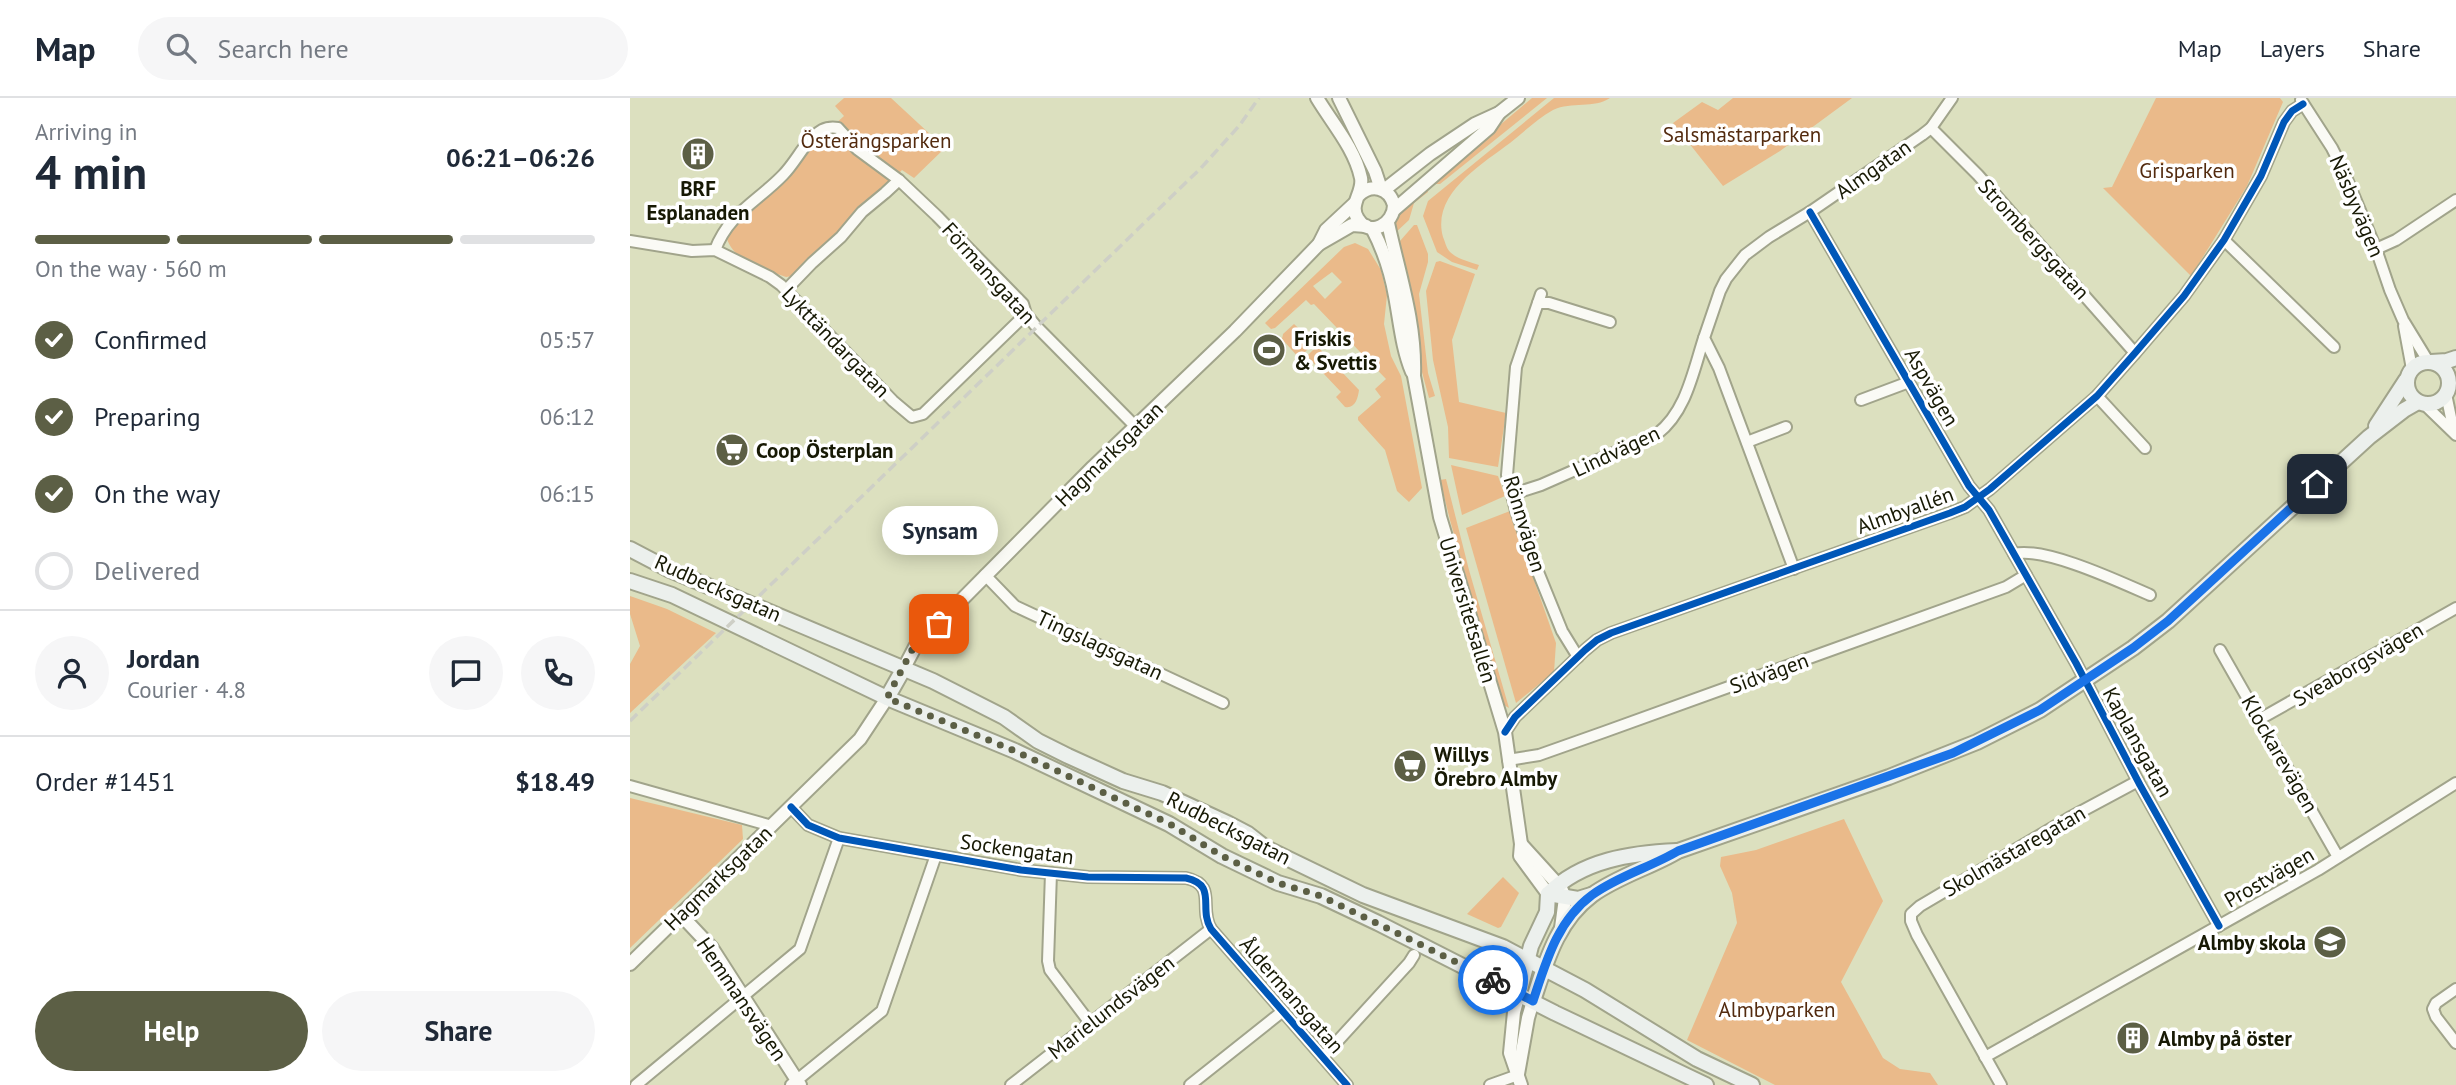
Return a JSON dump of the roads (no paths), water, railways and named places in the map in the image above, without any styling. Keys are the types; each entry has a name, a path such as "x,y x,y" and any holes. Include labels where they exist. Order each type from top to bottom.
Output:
{"main road":[{"path":"2369,437 2409,374 2420,363 2456,358"},
{"path":"1553,889 1565,898 1592,895 1678,851 1953,753 2040,710 2168,621 2369,437 2404,410 2421,403 2437,403 2450,387 2448,375 2445,369 2430,362"},
{"path":"2409,374 2409,393 2421,403"},
{"name":"Rudbecksgatan","path":"630,549 670,570 904,668 1004,717 1038,741 1068,756 1123,781 1163,793 1227,823 1266,848 1363,895 1487,941 1527,961"},
{"name":"Rudbecksgatan","path":"630,581 672,595 887,698 1015,751 1170,824 1222,856 1278,883 1321,896 1519,994"},
{"path":"887,698 904,668"},
{"path":"1678,851 1642,853 1614,859 1580,871 1553,889 1547,912 1531,946 1519,994 1706,1085"},
{"path":"1533,1001 1561,928 1592,895"},
{"path":"1527,961 1585,990 1697,1059 1752,1085"}],"street":[{"path":"1317,98 1353,153 1362,180 1356,217 1369,227 1388,223 1395,209 1489,128 1499,113"},
{"path":"1339,98 1383,190 1392,198 1395,209"},
{"path":"1357,200 1366,190 1383,190 1464,131 1499,113 1518,98"},
{"name":"Almgatan","path":"1704,338 1720,291 1734,268 1769,237 1811,212 1931,128 1952,98"},
{"name":"Almbyallén","path":"1505,732 1516,717 1578,657 1597,640 1611,633 1950,513 1979,498 2097,396 2184,296 2224,240 2261,176 2284,122 2301,101"},
{"name":"Näsbyvägen","path":"2301,101 2332,148 2344,172 2403,320 2430,362"},
{"name":"Förmansgatan","path":"715,250 724,230 736,215 785,174 818,133 835,127 842,130 858,149 898,180 937,216 1023,304 1026,314 1136,427"},
{"name":"Strombergsgatan","path":"1931,128 1978,175 2135,353"},
{"path":"786,290 841,237 862,212 898,180"},
{"name":"Hagmarksgatan","path":"1319,244 1326,230 1357,200"},
{"path":"2376,248 2396,240 2456,200"},
{"name":"Aspvägen","path":"1811,212 1969,486 1989,510 2026,575"},
{"name":"Universitetsallén","path":"1388,223 1407,301 1415,353 1414,376 1440,517 1505,732 1521,844 1553,889"},
{"name":"Hagmarksgatan","path":"904,668 912,650 985,575 1319,244 1352,225 1369,227"},
{"name":"Universitetsallén","path":"1369,227 1380,243 1395,292 1405,356 1414,376"},
{"path":"2224,240 2334,347"},
{"path":"630,241 692,251 715,250"},
{"name":"Lykttändargatan","path":"715,250 770,277 786,290 907,414 918,417 1026,314"},
{"name":"Rönnvägen","path":"1578,657 1562,631 1541,580 1516,511 1507,475 1516,367 1539,298 1610,321"},
{"name":"Näsbyvägen","path":"2403,320 2409,374"},
{"path":"1704,338 1719,368 1794,569"},
{"name":"Lindvägen","path":"1513,494 1541,485 1657,434 1670,424 1679,411 1704,338"},
{"name":"Aspvägen","path":"1861,400 1909,382"},
{"path":"2450,387 2455,433"},
{"path":"2097,396 2145,449"},
{"path":"2421,403 2455,433"},
{"path":"1747,442 1786,427"},
{"path":"2014,554 2023,551 2036,552 2056,558 2150,595"},
{"name":"Tingslagsgatan","path":"985,575 1015,606 1223,703"},
{"name":"Kaplansgatan","path":"2026,575 2220,926"},
{"name":"Sidvägen","path":"1508,760 1539,755 1604,732 2006,587 2026,575"},
{"name":"Sveaborgsvägen","path":"2260,719 2456,608"},
{"name":"Klockarevägen","path":"2220,650 2339,858"},
{"name":"Hagmarksgatan","path":"630,964 860,739 887,698"},
{"name":"Skolmästaregatan","path":"1985,1057 1917,935 1911,921 1912,914 1920,906 2069,818 2138,781"},
{"name":"Prostvägen","path":"1985,1057 2339,858 2456,783"},
{"path":"630,786 772,825"},
{"name":"Sockengatan","path":"791,807 808,825 839,838 1051,873 1196,880 1206,893 1205,920 1211,929"},
{"path":"636,1085 800,949 839,838"},
{"path":"796,1083 882,1011 936,855"},
{"path":"1051,873 1050,970 1090,1023"},
{"path":"1561,928 1565,898"},
{"name":"Hemmansvägen","path":"681,915 712,948 796,1083"},
{"name":"Åldermansgatan","path":"1211,929 1347,1085"},
{"name":"Marielundsvägen","path":"1011,1085 1211,929"},
{"path":"1323,1058 1414,956"},
{"path":"2456,989 2436,1003 2433,1009 2456,1043"},
{"path":"1519,994 1514,1012 1510,1054 1520,1080"},
{"path":"1520,1080 1528,1018 1533,1001"},
{"path":"1190,1085 1283,1011"},
{"path":"1985,1057 2001,1085"},
{"path":"1490,1085 1520,1080"}],"railway":[{"path":"630,721 1201,168 1239,126 1259,98"}],"place":[{"name":"BRF Esplanaden","path":"698,154"},
{"name":"Friskis & Svettis","path":"1269,350"},
{"name":"Coop Österplan","path":"732,450"},
{"name":"Synsam","path":"939,624"},
{"name":"Willys Örebro Almby","path":"1410,766"},
{"name":"Almby skola","path":"2330,942"},
{"name":"Almby på öster","path":"2133,1038"}],"park label":[{"name":"Salsmästarparken","path":"1742,134"},
{"name":"Österängsparken","path":"876,140"},
{"name":"Grisparken","path":"2187,170"},
{"name":"Almbyparken","path":"1777,1009"}]}
